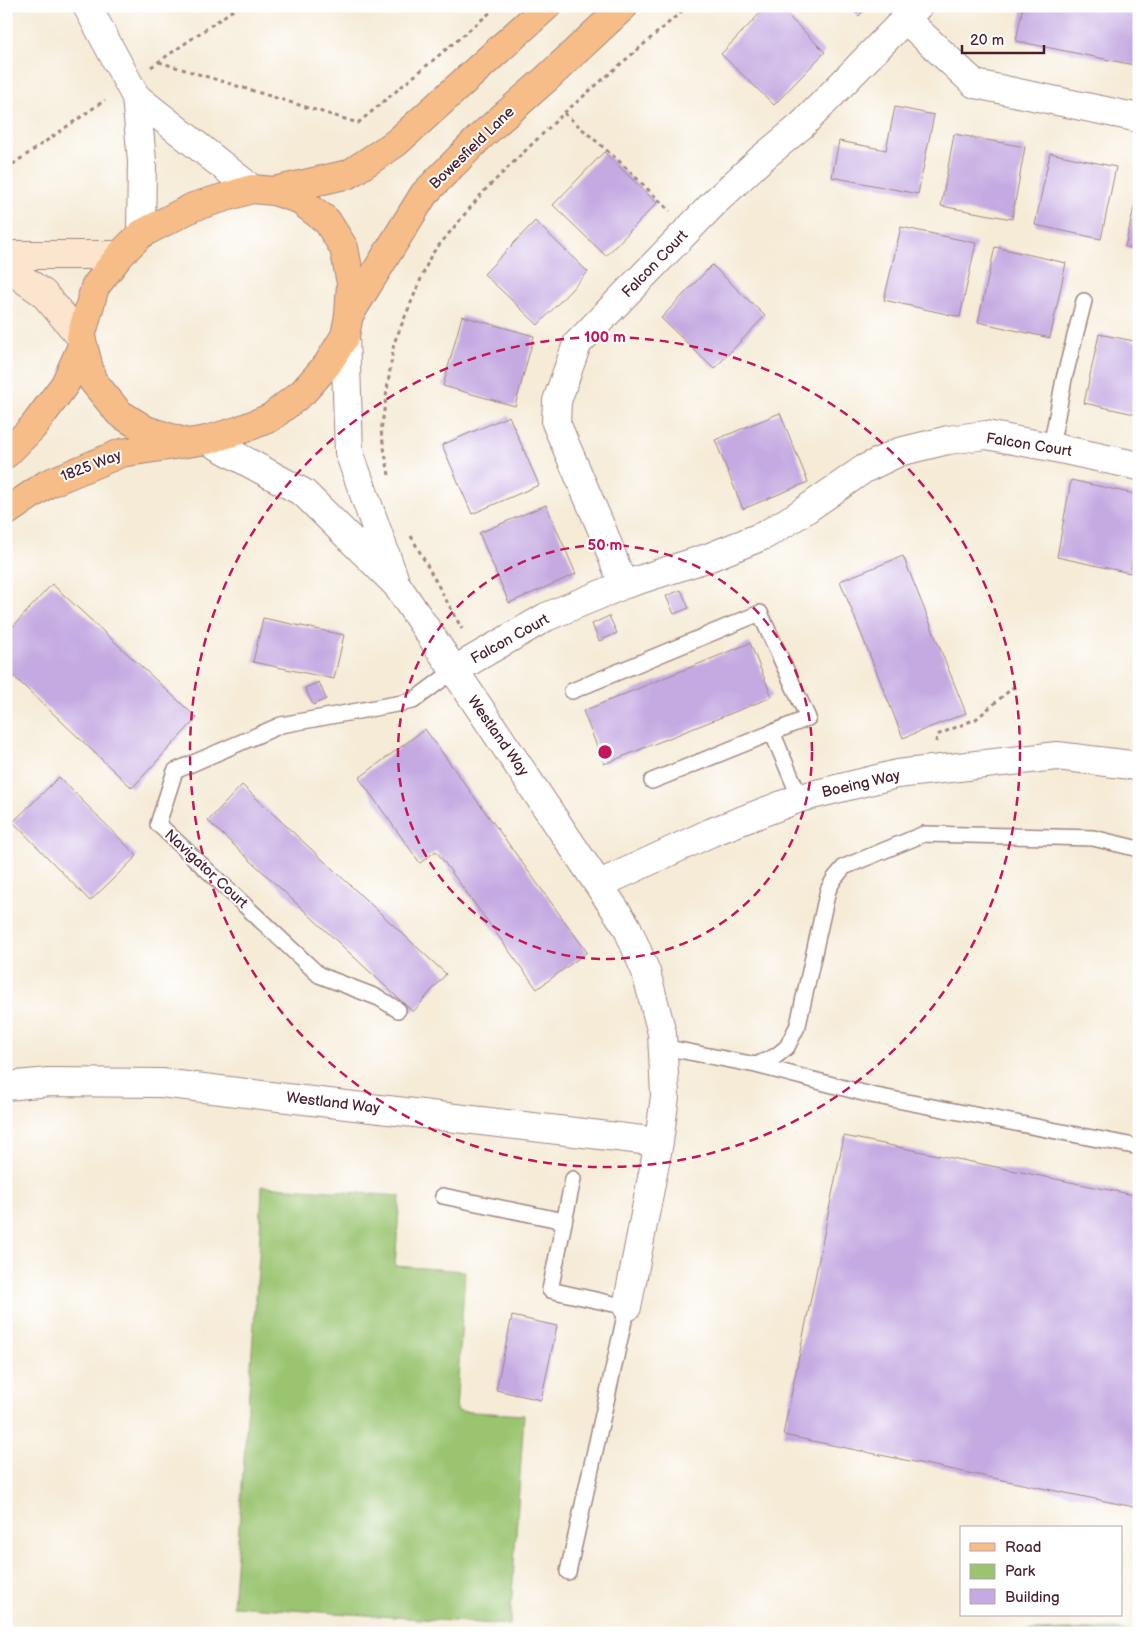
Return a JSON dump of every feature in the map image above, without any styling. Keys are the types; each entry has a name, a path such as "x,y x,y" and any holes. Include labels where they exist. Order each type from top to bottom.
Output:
{"main road":[{"path":"6,454 33,427 65,384 81,342 95,287 120,255 141,234 193,207 263,190 349,174 396,143 547,6"},
{"name":"Bowesfield Lane","path":"196,441 270,418 303,392 326,365 388,248 424,194 480,137 546,79 624,6"},
{"path":"263,190 298,200 327,222 344,248 352,282 347,326"},
{"path":"81,342 92,380 119,412 146,430 196,441"},
{"name":"1825 Way","path":"6,512 47,484 121,453 196,441"}],"street":[{"path":"87,6 136,97 142,161 141,234"},
{"path":"912,13 975,84 1139,118"},
{"name":"Falcon Court","path":"623,585 603,532 556,423 557,401 577,344 688,230 761,159 801,126 912,13"},
{"path":"136,97 263,190"},
{"path":"6,255 120,255"},
{"path":"6,267 43,293 81,342"},
{"name":"Westland Way","path":"347,326 349,452 396,584"},
{"name":"Falcon Court","path":"453,672 477,656 546,617 623,585 710,557 765,535 798,515 864,468 899,452 948,440 986,436 1051,446 1139,466"},
{"name":"Westland Way","path":"196,441 304,493 396,584 453,672 600,884 627,927 646,972 662,1033 665,1096 659,1142 627,1307"},
{"name":"Boeing Way","path":"600,884 712,832 800,798 897,774 1057,756 1139,766"},
{"name":"Westland Way","path":"6,1086 49,1082 161,1082 659,1142"}],"lane":[{"path":"1051,446 1064,380 1084,301"},
{"path":"572,691 760,612 808,718 652,781"},
{"name":"Navigator Court","path":"398,1010 379,998 320,974 158,824 175,771 281,726 413,701 453,672"},
{"path":"772,732 800,798"},
{"path":"756,1065 776,1056 787,1047 798,1025 828,890 844,867 924,834 1092,838 1139,849"},
{"path":"663,1047 756,1065 871,1095 1139,1147"},
{"path":"568,1572 627,1307 550,1290 573,1179"},
{"path":"443,1196 564,1222"}],"path":[{"path":"159,62 358,123 498,6"},
{"path":"389,478 381,431 394,343 431,255 484,191 564,113 688,6"},
{"path":"564,113 620,162 688,230"},
{"path":"6,345 11,380 6,396"},
{"path":"408,532 477,656"},
{"path":"930,770 937,735 976,719 1016,685"}],"green space":[{"path":"262,1186 400,1196 395,1266 465,1271 456,1411 524,1415 510,1625 233,1606 259,1257"},
{"path":"1117,1629 1135,1633 939,1633"}],"building":[{"path":"767,6 778,6 825,52 774,105 721,54"},
{"path":"849,6 868,6 859,16"},
{"path":"1023,6 1139,6 1139,66 1016,41"},
{"path":"895,107 934,115 918,194 832,177 839,141 886,150"},
{"path":"954,134 1025,147 1012,219 941,206"},
{"path":"604,152 657,203 606,256 553,205"},
{"path":"1050,153 1116,167 1101,239 1035,225"},
{"path":"1139,190 1139,250 1125,247"},
{"path":"535,221 588,272 538,325 484,274"},
{"path":"901,227 976,243 960,317 884,300"},
{"path":"995,247 1066,263 1050,338 978,322"},
{"path":"712,265 765,316 714,369 661,318"},
{"path":"462,316 534,336 515,406 443,386"},
{"path":"1099,334 1139,342 1139,415 1084,403"},
{"path":"780,413 808,482 743,509 715,440"},
{"path":"509,416 539,485 472,514 442,445"},
{"path":"1071,480 1139,495 1139,528 1130,573 1057,557"},
{"path":"546,505 576,574 509,603 479,533"},
{"path":"903,556 966,713 903,738 840,581"},
{"path":"52,584 197,718 132,788 6,669 6,634"},
{"path":"681,590 689,608 674,614 666,596"},
{"path":"609,616 617,633 599,641 592,624"},
{"path":"263,618 344,635 334,679 253,662"},
{"path":"750,643 772,697 604,764 583,711"},
{"path":"319,682 326,699 313,705 305,688"},
{"path":"425,729 587,952 537,989 436,851 420,863 359,778"},
{"path":"59,777 137,856 90,901 13,822"},
{"path":"242,785 446,974 413,1012 208,821"},
{"path":"844,1136 1139,1196 1139,1508 783,1435"},
{"path":"512,1316 557,1326 541,1400 496,1390"}]}
